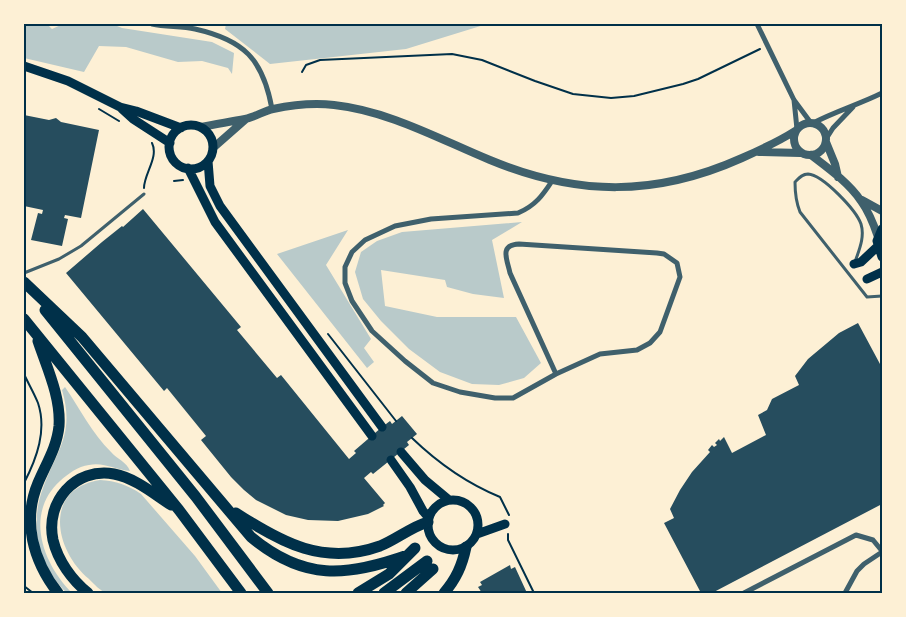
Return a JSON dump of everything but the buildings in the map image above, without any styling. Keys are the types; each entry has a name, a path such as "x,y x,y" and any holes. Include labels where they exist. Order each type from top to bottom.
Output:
{"highway":[{"path":"24,282 54,316 196,497 268,593"},
{"path":"54,316 82,337 251,537 264,548 284,560 306,568 325,571 350,571 373,567 412,552 389,574 358,593"},
{"path":"24,319 179,510 239,590"},
{"path":"35,333 58,404 59,424 49,461 32,501 31,535 44,573 58,593"},
{"path":"88,593 67,571 53,541 52,523 55,505 70,486 77,480 88,476 97,474 116,475 134,482 179,510"},
{"path":"226,506 280,540 301,548 326,553 352,552 380,546 428,520"},
{"path":"444,593 456,578 466,547"},
{"path":"384,593 430,565 406,593"}],"main road":[{"path":"24,66 68,81 120,107 181,128"},
{"path":"120,107 133,119 170,143"},
{"path":"208,161 199,167 188,168 180,166 170,152 170,143 174,134 181,128 191,125 201,127 210,136 213,148 208,161 210,186 220,206 382,427"},
{"path":"188,168 215,222 372,436"},
{"path":"854,264 861,262 878,242 882,228"},
{"path":"878,242 882,256"},
{"path":"867,279 882,272"},
{"path":"401,452 425,480 449,500"},
{"path":"391,460 410,486 428,520 431,537 436,544 450,550 458,550 466,547 477,534 478,520 472,508 461,501 449,500 436,506 428,520"},
{"path":"477,534 508,524"}],"street":[{"path":"152,24 194,29 222,37 242,47 264,77 272,109"},
{"path":"757,24 769,45 794,100 812,123 821,127 838,177"},
{"path":"201,127 231,120 246,119 272,109 328,104 362,110 401,122 513,169 552,181 603,187 661,184 696,176 759,152 803,124 812,123 840,110 854,106 882,92"},
{"path":"794,100 796,130 794,143 800,152"},
{"path":"811,156 820,151 833,128 854,106"},
{"path":"213,148 246,119"},
{"path":"759,152 800,152 811,156 838,177 861,200 882,211"},
{"path":"552,181 541,198 530,208 518,214 431,219 395,226 365,240 352,252 345,267 345,282 352,301 372,331 434,383 460,392 495,398 513,398 556,374 600,354 637,350 650,343 660,332 666,318 680,276 678,263 664,254 656,253 519,244 513,244 508,247 506,259 510,272 556,374"},
{"path":"861,200 873,223 878,242"},
{"path":"744,593 856,535 873,540 882,551 864,564 845,593"}],"lane":[{"path":"854,264 862,236 862,226 858,217 818,177 808,174 801,175 795,182 796,202 800,212 867,297 882,296"},
{"path":"24,273 43,266 82,246 144,194"}],"path":[{"path":"302,72 306,65 320,60 452,54 482,60 573,94 619,98 683,84 769,45"},
{"path":"95,106 123,124"},
{"path":"144,194 144,180 154,152 149,140"},
{"path":"324,330 396,421"},
{"path":"24,374 38,403 42,427 38,452 24,482"},
{"path":"412,438 447,469 472,484 500,497 508,524 508,540 534,593"},
{"path":"24,586 33,593"}],"shaded area":[{"path":"24,24 47,24 52,29 63,24 112,24 122,28 212,42 234,53 232,74 228,68 202,61 178,62 126,47 99,46 84,72 24,58"},
{"path":"226,24 487,24 406,49 270,64 225,29"},
{"path":"522,222 492,240 504,298 473,294 447,287 445,280 381,270 385,306 437,317 516,317 541,363 524,378 499,385 472,384 440,372 409,349 381,321 363,299 355,272 361,252 377,241 402,232"},
{"path":"348,230 326,265 371,339 364,348 374,362 367,368 277,254"},
{"path":"65,387 86,421 104,445 127,465 130,471 105,465 94,464 85,466 66,476 49,494 43,508 40,523 42,538 46,554 53,568 72,593 67,593 49,570 39,544 37,530 39,502 43,488 63,441 66,419 62,390"},
{"path":"100,480 122,484 141,494 195,556 222,593 113,594 104,592 95,585 77,567 68,553 62,537 60,522 62,508 69,495 82,486"}]}
